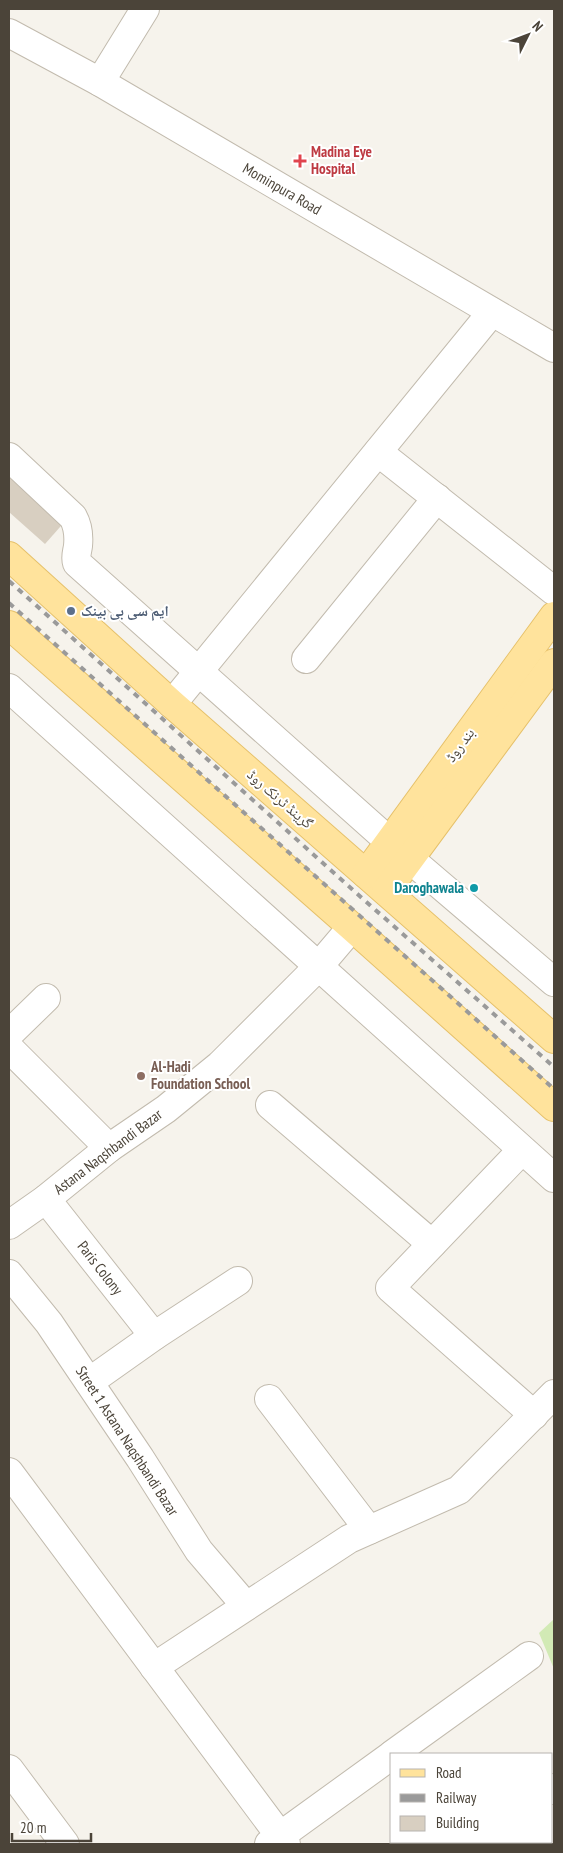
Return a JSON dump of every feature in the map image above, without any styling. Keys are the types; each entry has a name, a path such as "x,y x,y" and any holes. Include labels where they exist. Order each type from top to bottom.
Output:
{"main road":[{"name":"گرینڈ ٹرنک روڈ","path":"9,556 172,704 554,1039"},
{"name":"بند روڈ","path":"376,883 400,850 554,616"},
{"path":"9,625 554,1107"},
{"name":"بند روڈ","path":"400,850 550,677"}],"street":[{"path":"100,82 145,9"},
{"name":"Mominpura Road","path":"9,33 100,82 554,348"},
{"path":"172,704 492,312"},
{"path":"378,452 554,591"},
{"path":"9,457 73,517 78,529 77,563 197,672 554,982"},
{"path":"306,659 437,498"},
{"path":"9,688 554,1178"},
{"name":"Astana Naqshbandi Bazar","path":"9,1225 46,1199 109,1148 166,1109 220,1065 318,967 352,927"},
{"path":"9,1034 46,998"},
{"path":"9,1048 109,1148"},
{"path":"270,1105 432,1244"},
{"path":"522,1150 390,1288 534,1415"},
{"name":"Paris Colony","path":"46,1199 154,1336"},
{"name":"Street 1 Astana Naqshbandi Bazar","path":"9,1274 49,1323 140,1458 199,1551 246,1606"},
{"path":"89,1382 154,1336 238,1281"},
{"path":"154,1667 349,1539 459,1490 554,1394"},
{"path":"269,1398 369,1530"},
{"path":"9,1472 154,1667 278,1842 390,1757"},
{"path":"395,1753 530,1656"},
{"path":"9,1769 65,1844"}],"green space":[{"path":"554,1619 554,1669 539,1633"}],"building":[{"path":"9,463 68,518 45,544 9,512"}],"railway":[{"path":"9,581 363,899 554,1067"},
{"path":"9,603 554,1089"}],"place":[{"name":"Madina Eye Hospital","path":"300,161"},
{"name":"ایم سی بی بینک","path":"71,611"},
{"name":"Daroghawala","path":"474,888"},
{"name":"Al-Hadi Foundation School","path":"141,1076"}]}
